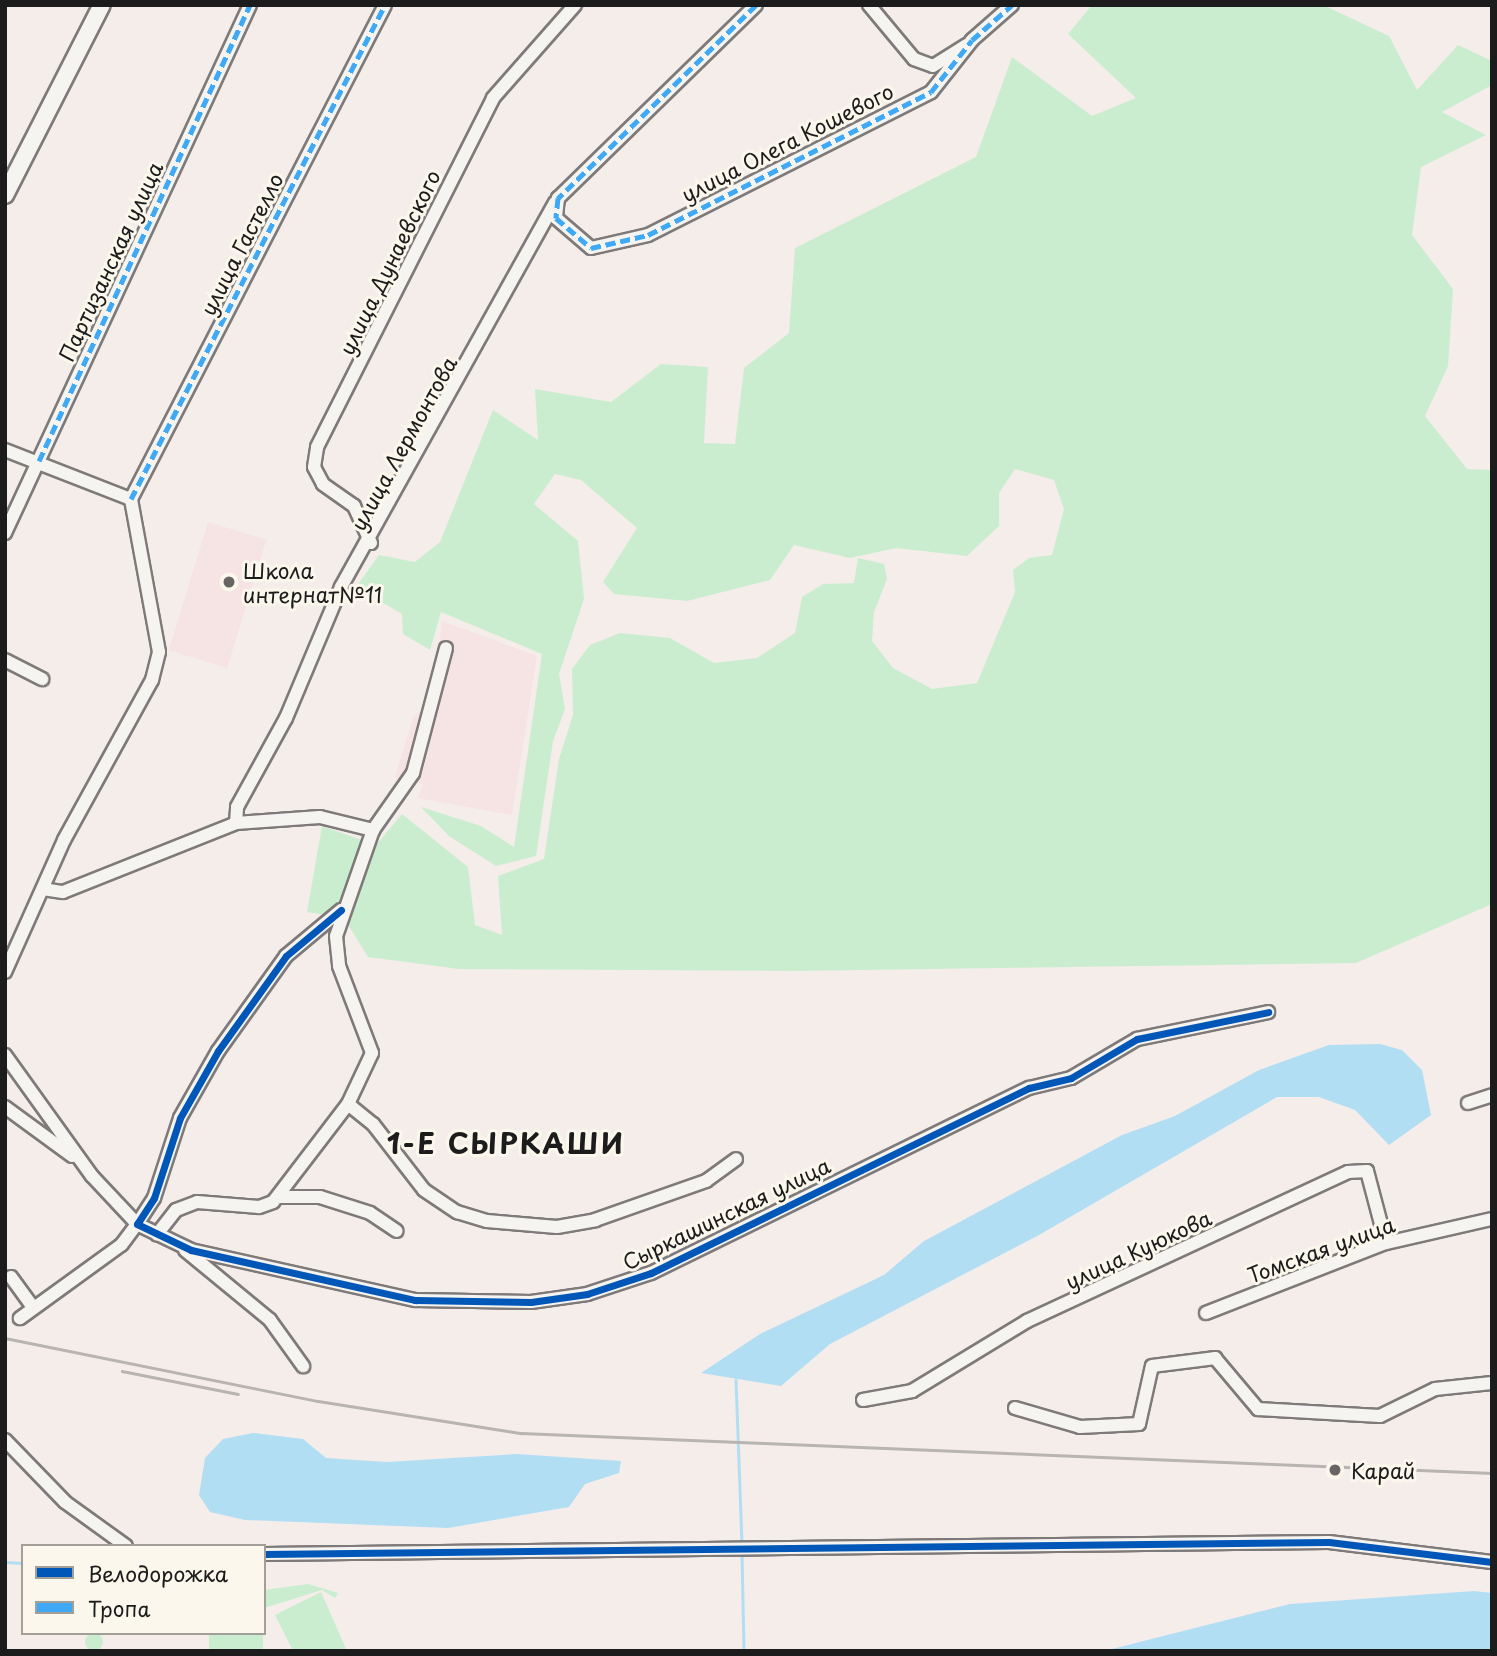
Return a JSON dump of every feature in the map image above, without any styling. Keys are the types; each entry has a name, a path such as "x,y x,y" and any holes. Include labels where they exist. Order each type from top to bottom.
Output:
{"main road":[{"path":"5,195 102,5"}],"street":[{"name":"Партизанская улица","path":"5,533 250,5"},
{"name":"улица Гастелло","path":"131,499 385,5"},
{"name":"улица Дунаевского","path":"371,543 354,506 323,484 314,467 317,447 493,98 575,5"},
{"name":"улица Лермонтова","path":"236,823 237,807 286,718 341,587 371,543 558,198 756,5"},
{"path":"869,5 914,59 933,66 972,40"},
{"name":"улица Олега Кошевого","path":"558,198 556,219 591,248 648,235 931,92 972,40 1012,5"},
{"path":"5,450 131,499 159,652 152,680 64,840 5,972"},
{"path":"278,1198 348,1104 372,1053 346,988 336,936 341,910 373,830 413,773 446,648"},
{"path":"5,660 42,679"},
{"path":"43,888 63,892 236,823 320,817 373,830"},
{"path":"20,1318 32,1306 121,1245 154,1198 180,1118 218,1051 286,956 341,910"},
{"name":"Сыркашинская улица","path":"137,1224 180,1245 359,1292 415,1300 531,1302 587,1294 651,1273 1029,1088 1072,1078 1137,1039 1268,1012"},
{"path":"5,1055 81,1162 137,1224"},
{"path":"1468,1103 1492,1096"},
{"path":"348,1104 373,1124 424,1190 457,1212 487,1222 557,1227 595,1220 706,1181 736,1159"},
{"path":"5,1107 81,1162"},
{"name":"улица Куюкова","path":"863,1399 912,1391 1027,1321 1348,1172 1367,1171 1386,1243"},
{"path":"157,1234 176,1210 197,1202 246,1206 278,1198 320,1197 370,1213 397,1231"},
{"name":"Томская улица","path":"1206,1312 1386,1243 1492,1219"},
{"path":"180,1245 270,1320 303,1366"},
{"path":"11,1276 32,1306"},
{"path":"1015,1408 1080,1427 1139,1424 1152,1366 1215,1358 1258,1409 1380,1416 1435,1389 1492,1383"},
{"path":"5,1440 65,1502 123,1544"},
{"path":"266,1554 751,1546 1329,1542 1492,1562"}],"shaded area":[{"path":"208,522 266,540 227,668 169,650"},
{"path":"442,621 537,656 512,815 418,798 423,784 395,777 413,718 434,697"}],"green space":[{"path":"1092,5 1323,5 1389,36 1417,90 1458,45 1490,60 1492,85 1442,112 1486,135 1421,167 1412,235 1453,289 1448,366 1425,416 1467,469 1492,470 1492,904 1356,963 791,971 459,969 368,957 344,918 307,912 322,826 376,845 402,814 468,867 475,925 502,935 498,876 544,859 559,759 573,715 572,669 590,645 620,633 670,638 714,663 757,658 795,633 802,597 823,584 854,583 858,558 884,564 887,579 874,612 872,641 893,668 932,689 977,683 1015,592 1013,570 1029,558 1052,555 1064,509 1054,480 1015,469 999,493 999,526 967,556 896,548 850,558 794,545 770,580 687,601 614,594 603,582 637,528 581,480 555,474 534,504 578,541 584,599 559,674 565,709 553,741 536,856 496,866 449,836 421,807 481,826 514,847 542,654 441,612 430,650 403,634 402,614 356,587 379,555 415,562 440,542 493,410 538,440 535,389 611,402 661,364 708,367 704,443 735,444 744,368 789,333 795,248 976,157 1012,57 1092,116 1136,98 1068,34"},
{"path":"308,1584 338,1593 335,1598 322,1590 266,1607 266,1590"},
{"path":"321,1592 347,1651 293,1651 275,1615"},
{"path":"90,1635 98,1635 102,1639 100,1648 94,1651 88,1648 85,1642"},
{"path":"209,1635 263,1635 263,1651 209,1651"}],"water":[{"path":"1380,1044 1402,1050 1422,1070 1431,1115 1389,1145 1355,1110 1319,1097 1277,1097 1039,1235 830,1344 781,1386 701,1373 760,1334 884,1275 924,1241 1122,1135 1175,1116 1259,1070 1329,1045"},
{"path":"253,1433 303,1439 326,1458 387,1462 517,1454 621,1461 619,1473 585,1484 569,1507 448,1528 245,1520 210,1512 199,1495 205,1458 223,1439"},
{"path":"1474,1591 1492,1593 1492,1651 1104,1651 1290,1604"}],"waterway":[{"path":"736,1380 742,1544"},
{"path":"742,1554 744,1651"},
{"path":"5,1562 21,1563"}],"railway":[{"path":"5,1338 318,1401 521,1433 1492,1473"},
{"path":"122,1371 238,1394"}],"marked path":[{"path":"39,461 250,5"},
{"path":"131,499 385,5"},
{"path":"756,5 558,198 556,218 591,248 648,235 931,92 972,40 1012,5"}],"cycle path":[{"path":"341,910 286,956 218,1051 180,1118 154,1198 137,1224 191,1250 415,1300 531,1302 587,1294 651,1273 1029,1088 1071,1078 1137,1039 1268,1012"},
{"path":"266,1554 1329,1542 1492,1562"}],"place":[{"name":"Школа интернат№11","path":"229,582"},
{"name":"Карай","path":"1335,1470"}],"district":[{"name":"1-Е СЫРКАШИ","path":"506,1143"}]}
